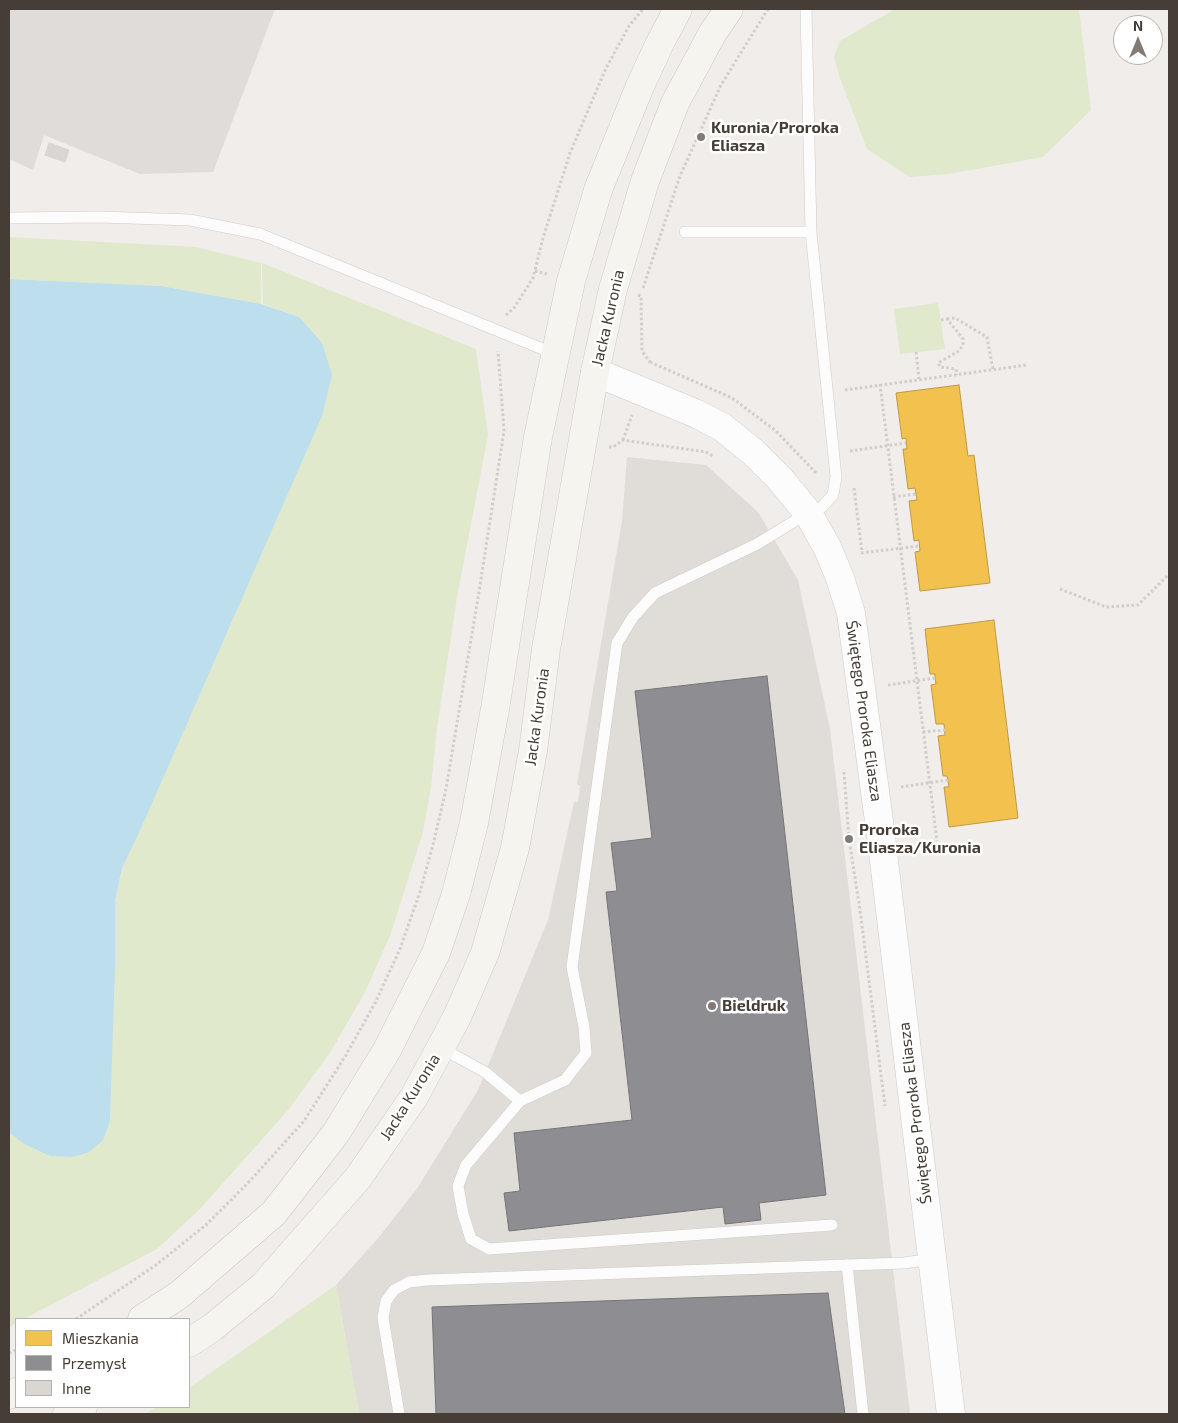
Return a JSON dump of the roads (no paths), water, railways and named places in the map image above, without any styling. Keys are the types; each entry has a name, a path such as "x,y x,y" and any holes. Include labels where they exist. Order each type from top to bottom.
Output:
{"main road":[{"path":"144,1318 179,1296 274,1213 336,1133 387,1050 436,953 456,894 474,823 495,709 538,437 571,280 598,190 640,86 678,9"},
{"name":"Jacka Kuronia","path":"190,1343 213,1327 262,1286 358,1178 414,1098 458,1017 486,953 515,848 533,751 546,648 595,372 613,289 645,181 675,103 712,34 729,9"},
{"path":"555,354 595,372"},
{"path":"67,1414 81,1408"}],"street":[{"name":"Świętego Proroka Eliasza","path":"595,372 697,414 722,427 760,458 808,513 828,549 840,578 851,613 881,836 951,1414"}],"lane":[{"path":"806,9 811,232 836,477 833,494 822,507 808,513 757,544 655,593 633,617 617,643 572,966 584,1027 586,1052 565,1080 520,1101 466,1165 458,1186 462,1214 471,1239 489,1249 832,1225"},
{"path":"9,218 100,217 190,220 260,234 402,290 555,354"},
{"path":"685,232 811,232"},
{"path":"440,1048 485,1072 520,1101"},
{"path":"399,1414 383,1318 386,1300 394,1290 409,1282 904,1263 932,1259"},
{"path":"847,1265 863,1414"}],"water":[{"path":"9,279 161,286 261,304 299,317 322,343 332,375 322,416 122,868 115,901 110,1121 103,1140 89,1152 73,1157 50,1156 24,1144 9,1132"}],"place":[{"name":"Kuronia/Proroka Eliasza","path":"701,137"},
{"name":"Proroka Eliasza/Kuronia","path":"849,839"},
{"name":"Bieldruk","path":"712,1006"}]}
